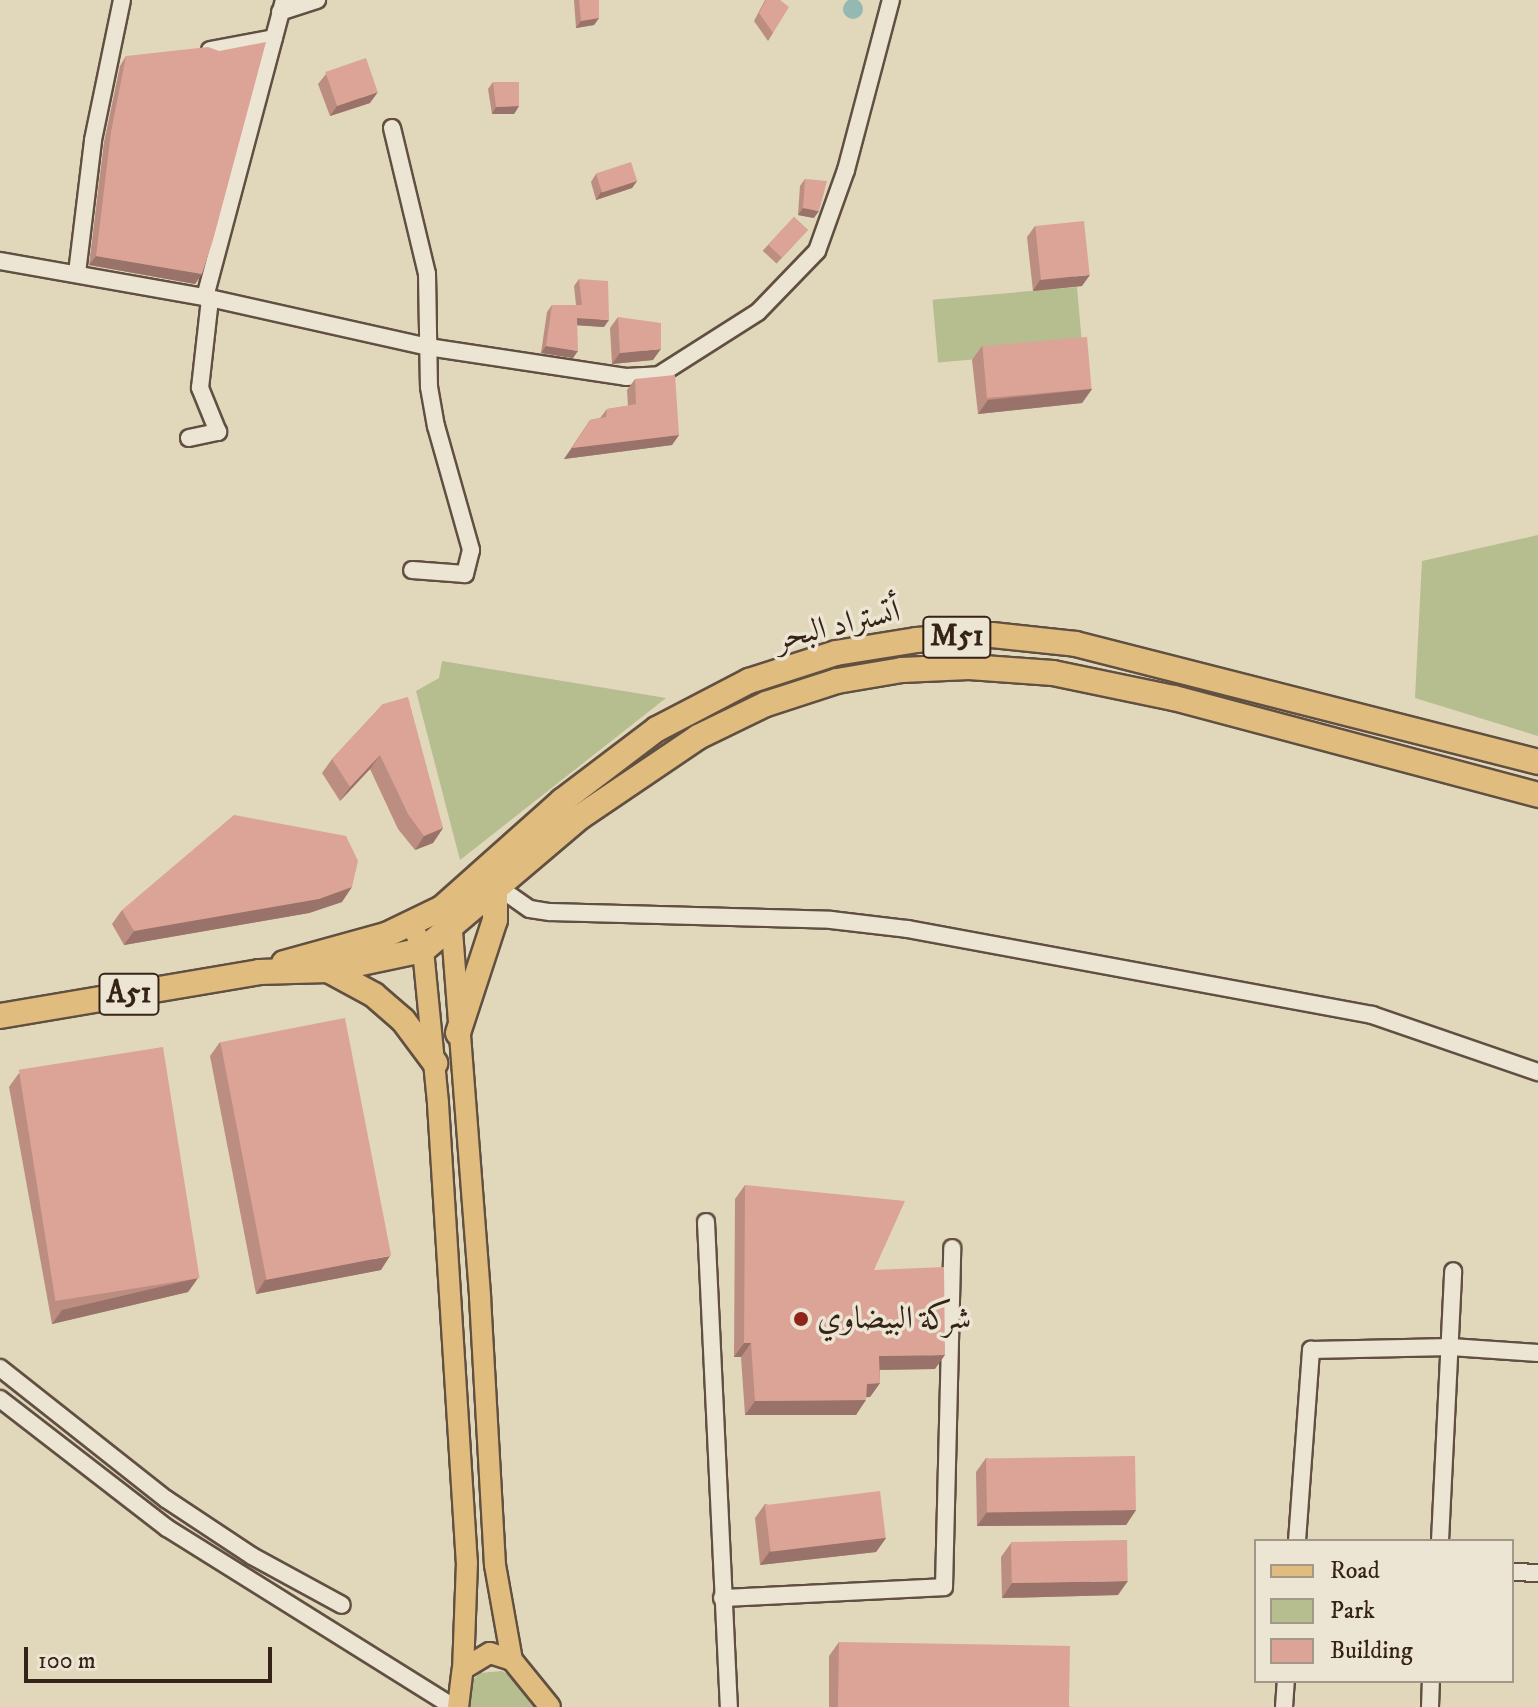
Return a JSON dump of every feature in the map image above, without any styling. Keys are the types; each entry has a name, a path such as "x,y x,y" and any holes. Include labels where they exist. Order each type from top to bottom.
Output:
{"highway":[{"name":"أتستراد البحر","path":"447,919 562,801 657,729 749,681 836,653 916,640 992,635 1076,644 1538,762"},
{"name":"أتستراد البحر","path":"412,925 447,919 498,891 580,817 698,737 780,699 837,681 902,670 969,667 1053,673 1174,698 1538,795"},
{"path":"458,1033 495,920 498,891"},
{"name":"A51","path":"259,972 328,970 423,950 447,919"},
{"name":"A51","path":"0,1016 259,972 412,925"},
{"path":"328,970 374,995 403,1020 435,1063"}],"main road":[{"path":"447,919 458,1033 495,1565 512,1660 550,1707"},
{"path":"412,925 423,950 435,1063 467,1562 463,1669 456,1707"},
{"path":"463,1669 482,1655 512,1660"}],"street":[{"path":"77,273 93,140 122,0"},
{"path":"189,438 218,432 200,388 208,298 282,6 317,0"},
{"path":"0,261 208,298 428,347 642,377 680,365 758,312 817,251 846,170 891,0"},
{"path":"210,50 274,38"},
{"path":"392,128 427,274 428,347 436,426 471,550 465,574 412,570"},
{"path":"498,891 530,909 550,912 831,920 908,929 1372,1015 1538,1072"},
{"path":"706,1222 729,1707"},
{"path":"722,1598 944,1587 952,1248"},
{"path":"1440,1539 1453,1271"},
{"path":"1297,1539 1311,1350 1451,1347 1538,1353"},
{"path":"0,1368 166,1499 252,1556 342,1605"},
{"path":"0,1399 167,1528 456,1707"},
{"path":"1514,1572 1538,1573"},
{"path":"1284,1707 1286,1683"},
{"path":"1430,1707 1431,1683"}],"green space":[{"path":"1077,287 1082,350 938,362 933,300"},
{"path":"1538,535 1538,736 1415,698 1422,561"},
{"path":"442,661 666,698 460,860 416,691 439,678"},
{"path":"502,1671 514,1678 542,1707 468,1707 463,1690 480,1673"}],"water":[{"path":"849,-1 857,-1 863,9 857,19 849,19 843,13 843,5"}],"building":[{"path":"579,0 599,0 599,18 581,21"},
{"path":"766,0 780,0 789,7 773,33 759,13"},
{"path":"266,42 202,274 96,256 111,132 126,56 208,47 219,51"},
{"path":"366,58 378,92 337,106 325,72"},
{"path":"493,82 519,82 519,106 496,107"},
{"path":"631,162 637,181 602,192 596,173"},
{"path":"805,179 827,181 819,211 803,208"},
{"path":"794,217 808,230 782,258 768,245"},
{"path":"1084,221 1090,275 1041,280 1035,226"},
{"path":"579,279 608,281 609,320 577,318 578,351 546,346 552,305 582,305"},
{"path":"618,317 661,323 661,349 620,353"},
{"path":"1087,337 1092,389 987,398 982,346"},
{"path":"675,375 679,435 572,448 590,420 606,417 607,409 636,404 635,379"},
{"path":"408,697 443,828 424,836 408,814 380,755 350,787 332,759 383,704"},
{"path":"234,815 346,836 358,861 352,887 319,899 134,931 122,910"},
{"path":"345,1018 391,1256 267,1280 220,1042"},
{"path":"163,1047 200,1278 55,1301 19,1070"},
{"path":"745,1185 905,1201 874,1270 944,1267 945,1355 879,1356 880,1383 867,1384 866,1400 755,1401 751,1343 744,1343"},
{"path":"1135,1456 1136,1510 987,1513 986,1459"},
{"path":"880,1491 886,1538 771,1552 765,1505"},
{"path":"1127,1540 1128,1581 1012,1583 1011,1542"},
{"path":"839,1642 1070,1646 1069,1707 838,1707"}],"place":[{"name":"شركة البيضاوي","path":"801,1319"}]}
